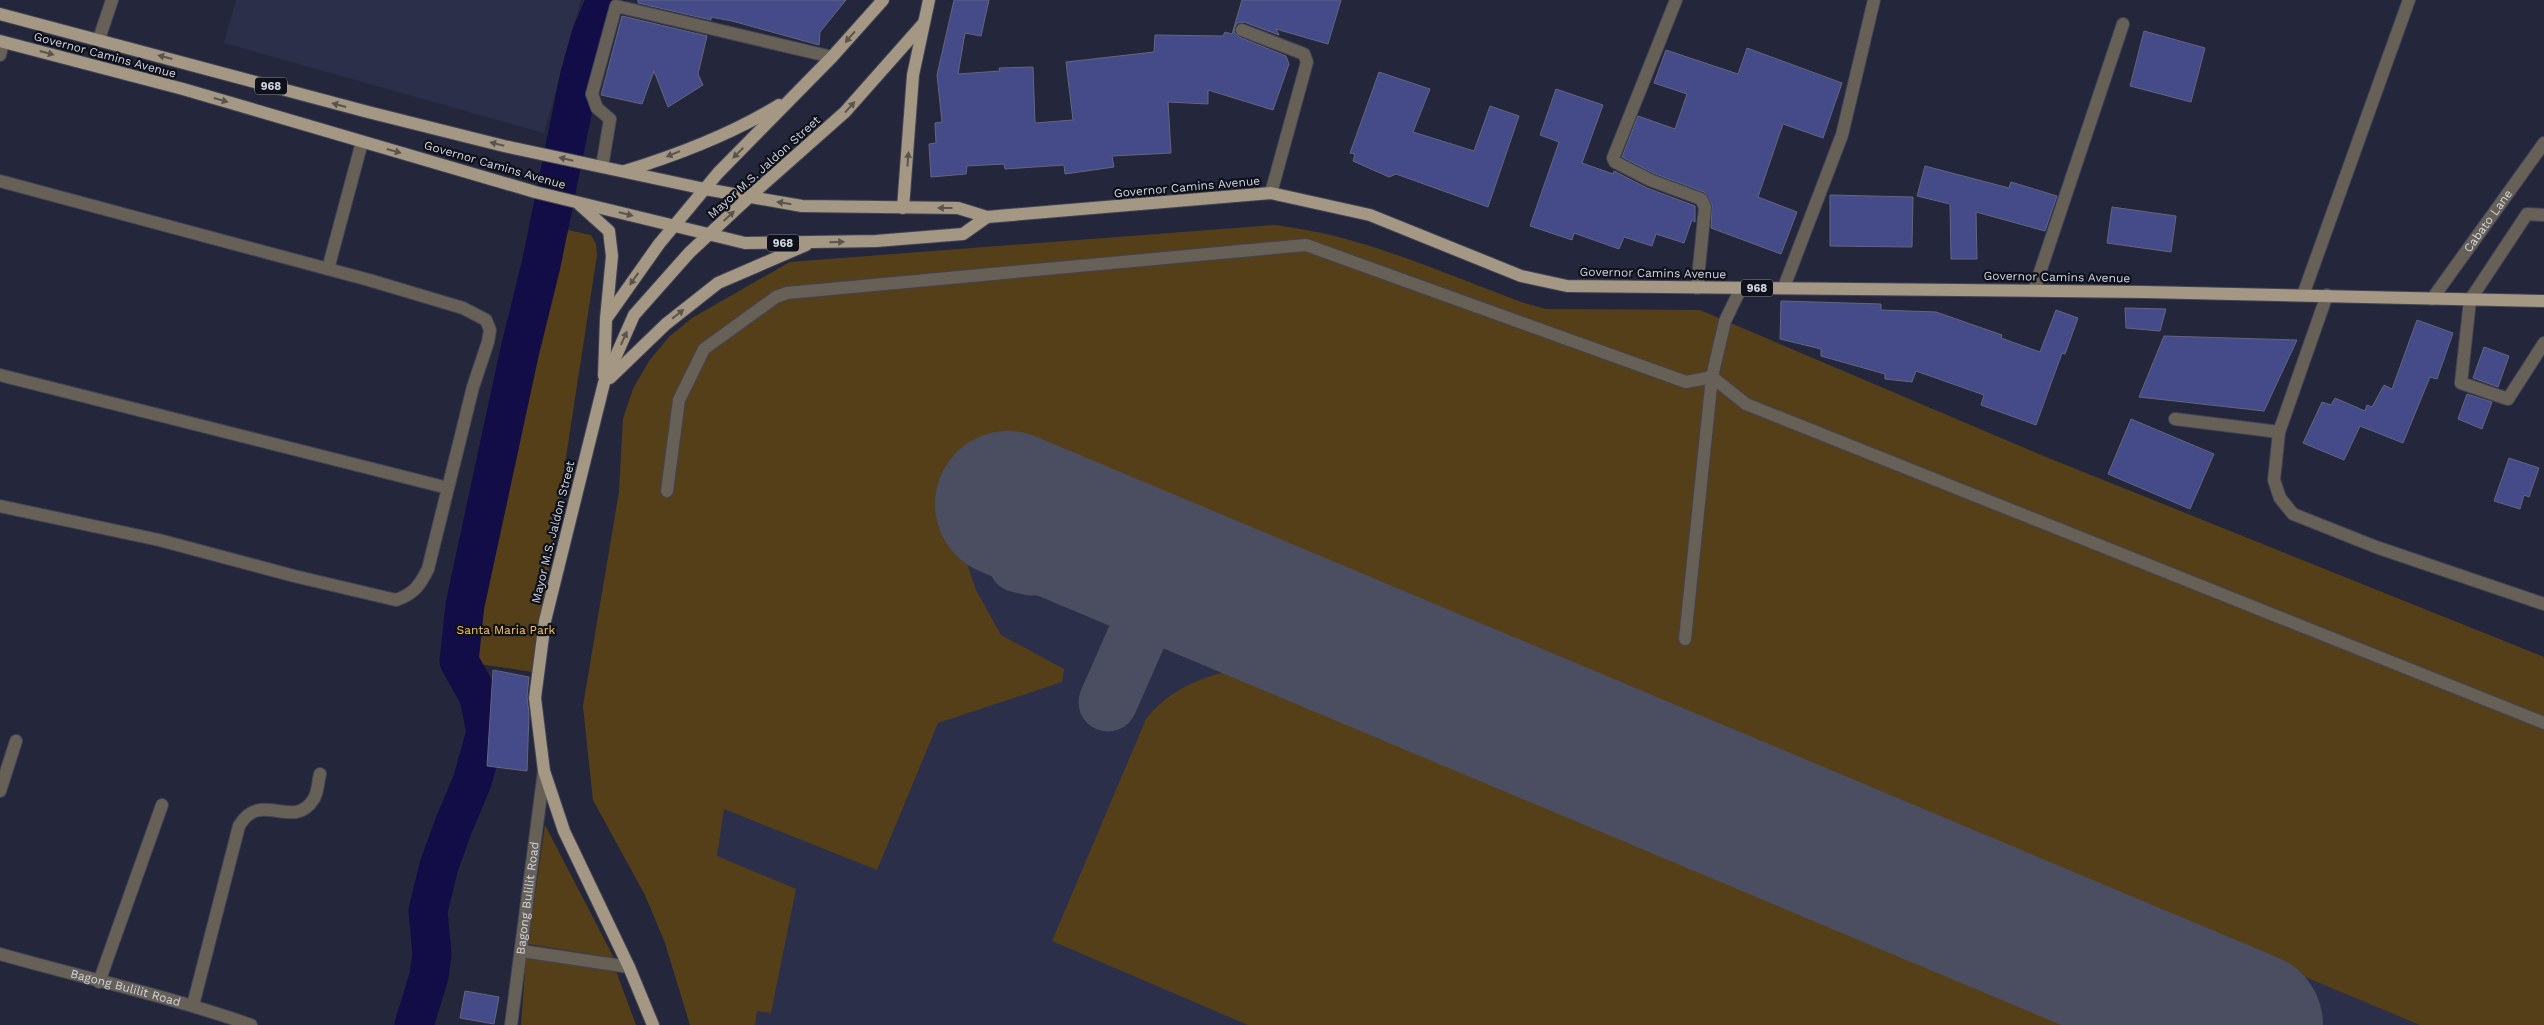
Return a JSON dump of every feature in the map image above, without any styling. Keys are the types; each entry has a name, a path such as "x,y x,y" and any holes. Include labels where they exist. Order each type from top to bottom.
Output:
{"main road":[{"name":"Mayor M.S. Jaldon Street","path":"604,383 606,319 674,226 718,173 796,95 883,0"},
{"name":"Mayor M.S. Jaldon Street","path":"653,1025 630,967 564,831 544,771 536,698 545,621 604,383 634,315 689,253 845,112 923,24 929,0"},
{"name":"Governor Camins Avenue","path":"0,14 368,112 587,164 748,198 802,206 958,208 987,217 1271,193 1370,215 1521,276 1567,286 2034,290 2544,301"},
{"path":"903,208 913,75 923,24"},
{"name":"Governor Camins Avenue","path":"2,42 184,90 535,192 745,244 876,241 963,234 987,217"},
{"path":"624,171 653,162 724,133 764,115 796,95"},
{"path":"578,203 609,231 612,256 606,319"},
{"path":"604,383 666,324 718,283 813,242"}],"street":[{"path":"99,39 112,0"},
{"path":"1676,0 1613,158 1615,162 1650,180 1701,199 1705,206 1697,288"},
{"path":"1784,287 1842,134 1874,0"},
{"path":"2303,295 2409,0"},
{"path":"602,167 610,119 597,108 592,94 616,6 832,57"},
{"path":"2034,290 2123,24"},
{"path":"1242,30 1304,54 1307,62 1271,193"},
{"path":"0,55 2,42"},
{"path":"328,269 362,142"},
{"name":"Cabato Lane","path":"2432,299 2544,143"},
{"path":"0,181 328,269 463,308 486,320 490,330 488,342 473,387 428,569 420,584 410,595 396,600 294,576 159,540 0,506"},
{"path":"2544,215 2527,214 2470,300 2461,383 2508,399 2544,343"},
{"path":"667,491 678,400 704,349 776,297 787,293 1306,245 1686,382 1712,377 1746,404 2544,723"},
{"path":"1685,639 1712,377 1724,322 1741,288"},
{"path":"2328,295 2279,432 2274,480 2280,498 2294,514 2376,547 2544,604"},
{"path":"0,375 448,488"},
{"path":"2175,419 2279,432"},
{"path":"0,791 16,741"},
{"name":"Bagong Bulilit Road","path":"511,1025 544,771"},
{"path":"193,1005 239,826 245,816 253,810 286,812 299,811 307,806 314,799 320,774"},
{"path":"99,982 162,805"},
{"path":"522,951 630,967"},
{"name":"Bagong Bulilit Road","path":"0,954 99,982 193,1005 251,1025"}],"shaded area":[{"path":"236,0 581,0 544,133 224,43"},
{"path":"1274,225 1330,234 1377,248 1524,303 1546,309 1700,310 2046,457 2544,657 2544,1025 690,1025 665,943 645,895 593,800 583,706 619,492 623,419 633,389 649,361 669,337 692,318 790,262"}],"green space":[{"path":"1274,225 1338,237 1370,246 1524,303 1546,309 1700,310 2046,457 2544,657 2544,1025 2420,1025 1024,442 967,564 976,590 1001,635 1064,669 1062,682 938,723 877,870 724,809 717,856 796,889 771,1013 757,1011 755,1025 690,1025 665,943 645,895 593,800 583,706 619,492 623,419 633,389 649,361 669,337 692,318 790,262"},
{"name":"Santa Maria Park","path":"558,228 591,235 596,244 597,255 533,672 465,662"},
{"path":"1225,672 2064,1025 1248,1025 1052,941 1146,719 1162,702 1181,689 1202,679"},
{"path":"545,825 614,958 528,944"},
{"path":"526,958 616,971 636,1025 521,1025"}],"building":[{"path":"638,0 846,0 820,32 819,45 732,21 711,17 711,20 638,3"},
{"path":"954,0 989,0 981,36 965,33 958,74 1000,71 999,68 1033,67 1035,123 1073,120 1066,62 1154,52 1155,35 1223,36 1225,32 1232,34 1242,0 1341,0 1328,44 1276,29 1279,35 1244,22 1237,23 1234,32 1239,37 1286,56 1289,64 1273,110 1208,90 1208,104 1168,102 1171,153 1112,156 1114,167 1065,174 1064,165 1005,169 1004,164 967,166 966,174 931,177 929,144 936,143 935,123 942,122 937,75"},
{"path":"622,16 707,36 698,74 703,85 668,107 654,71 642,104 601,95"},
{"path":"2144,31 2205,48 2191,102 2130,86"},
{"path":"1747,48 1842,83 1823,138 1783,124 1758,197 1797,212 1781,254 1711,228 1712,204 1704,192 1653,173 1622,157 1638,116 1675,129 1687,94 1654,83 1666,50 1738,74"},
{"path":"1379,72 1430,89 1413,132 1474,151 1490,106 1519,116 1488,207 1396,174 1389,177 1353,161 1355,154 1350,153"},
{"path":"1556,89 1603,105 1582,163 1613,174 1614,171 1647,188 1695,206 1695,222 1692,220 1684,243 1656,234 1652,246 1624,237 1619,249 1574,233 1572,240 1530,226 1559,142 1540,135"},
{"path":"1925,166 2009,188 2011,182 2057,196 2045,231 1976,212 1977,259 1951,259 1950,204 1917,196"},
{"path":"1830,195 1913,197 1912,247 1830,246"},
{"path":"2112,207 2176,216 2171,252 2107,243"},
{"path":"1781,301 1881,304 1881,310 1936,312 2002,335 2001,338 2040,352 2056,310 2078,318 2065,354 2062,353 2036,425 1981,405 1984,395 1916,371 1912,382 1885,379 1885,374 1821,356 1821,349 1780,339"},
{"path":"2125,308 2166,309 2160,331 2126,328"},
{"path":"2417,320 2453,333 2437,379 2430,377 2403,443 2360,426 2344,460 2303,443 2322,402 2331,405 2335,398 2365,411 2367,405 2372,407 2384,385 2392,389"},
{"path":"2164,336 2297,340 2264,411 2139,397"},
{"path":"2484,347 2509,356 2498,387 2473,378"},
{"path":"2467,394 2492,402 2482,429 2458,419"},
{"path":"2131,419 2214,454 2190,509 2108,474"},
{"path":"2509,458 2539,468 2529,497 2524,495 2520,509 2494,501"},
{"path":"493,670 529,677 527,697 529,714 527,771 487,766"},
{"path":"465,991 499,997 494,1024 460,1018"}],"waterway":[{"path":"414,1025 429,976 432,954 428,911 439,866 472,782 486,732 479,697 459,661 465,605 520,350 541,265 580,74 591,35 606,0"}],"taxiway":[{"path":"1124,552 1085,495 1067,491 1051,495 1041,501 1024,520 1015,542 1015,553 1018,563 1031,566 1151,563"},
{"path":"1108,702 1166,570"}],"runway":[{"path":"1008,504 2250,1025"}]}
